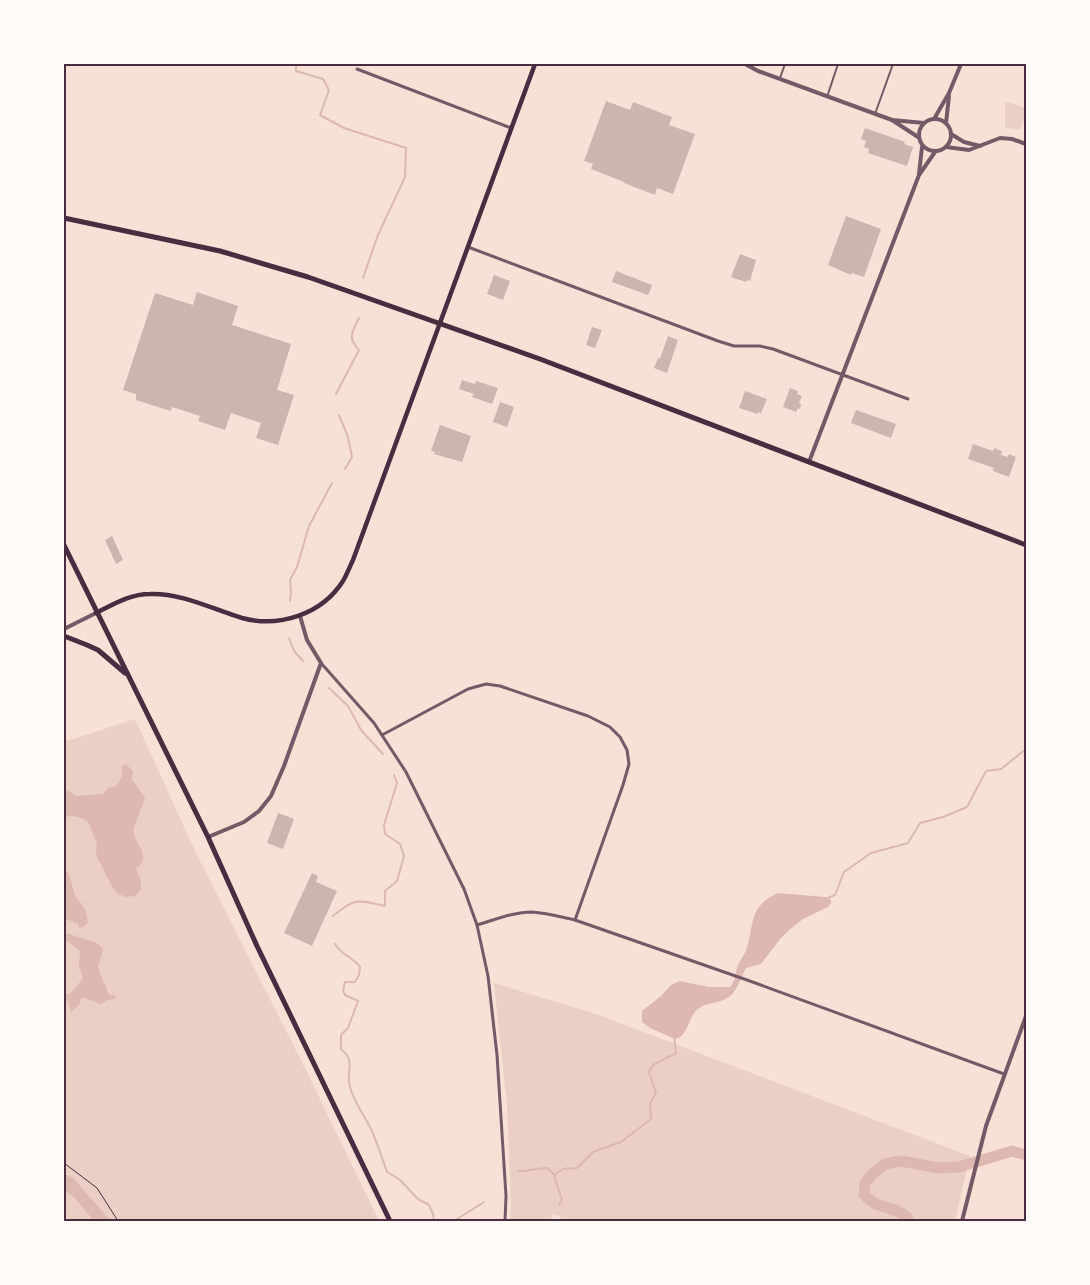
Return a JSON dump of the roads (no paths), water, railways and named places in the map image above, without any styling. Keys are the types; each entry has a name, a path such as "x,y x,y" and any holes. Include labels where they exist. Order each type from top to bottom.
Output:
{"main road":[{"path":"96,613 131,596 150,594 167,595 189,600 243,618 278,621 300,616 316,608 330,597 343,580 353,560 535,64"},
{"path":"64,218 220,251 308,277 540,359 1026,545"},
{"path":"64,544 96,613 208,837 257,946 390,1221"},
{"path":"64,636 98,650 127,675"}],"street":[{"path":"745,64 892,120 918,137"},
{"path":"946,148 951,139 946,123 950,94 961,64"},
{"path":"357,69 512,128"},
{"path":"919,175 922,147 918,137 920,127 934,119 950,94"},
{"path":"934,119 946,123"},
{"path":"892,120 924,123"},
{"path":"951,134 964,142 980,146"},
{"path":"922,147 935,152 946,148 969,150 1000,138 1012,139 1026,144"},
{"path":"809,462 919,175 935,152"},
{"path":"468,247 718,341 734,346 760,346 908,400"},
{"path":"64,628 96,613"},
{"path":"300,616 307,640 321,663 374,723 406,772 464,889 477,925 488,976 497,1055 506,1196 505,1221"},
{"path":"208,837 244,822 259,811 271,796 284,766 321,663"},
{"path":"382,735 468,689 486,684 510,689 588,716 610,727 620,737 627,750 629,764 575,920"},
{"path":"477,925 515,914 530,912 551,914 575,920 747,980 1004,1074"},
{"path":"962,1221 986,1126 1026,1016"}],"lane":[{"path":"780,78 785,64"},
{"path":"827,96 838,64"},
{"path":"875,114 893,64"}],"waterway":[{"path":"296,64 296,71 323,79 329,90 320,115 344,128 406,148 405,177 378,235 363,278"},
{"path":"336,394 359,350 352,338 359,318"},
{"path":"339,415 348,437 352,457 345,469"},
{"path":"290,601 290,580 297,567 309,526 332,483"},
{"path":"289,638 294,651 303,661"},
{"path":"329,688 348,706 361,730 383,754"},
{"path":"825,899 835,895 844,872 871,853 908,843 920,823 943,817 967,807 986,771 1001,769 1026,749"},
{"path":"333,916 352,903 357,902 369,902 385,906 385,891 397,881 404,856 400,844 385,834 384,825 397,783 394,775"},
{"path":"335,944 360,967 359,975 355,982 345,982 343,991 345,995 358,1001 348,1028 341,1035 341,1049 346,1054 350,1063 349,1081 352,1093 371,1129 387,1172 399,1179 418,1199 429,1205 434,1221"},
{"path":"518,1171 548,1168 554,1175 563,1169 577,1168 593,1152 621,1142 651,1119 650,1103 656,1093 649,1072 653,1065 676,1053 674,1036"},
{"path":"908,1221 908,1218 902,1214 874,1203 864,1194 865,1183 873,1173 885,1164 901,1161 939,1168 959,1167 1012,1151 1026,1155"},
{"path":"554,1175 562,1200 559,1205"},
{"path":"454,1221 484,1202"}]}
